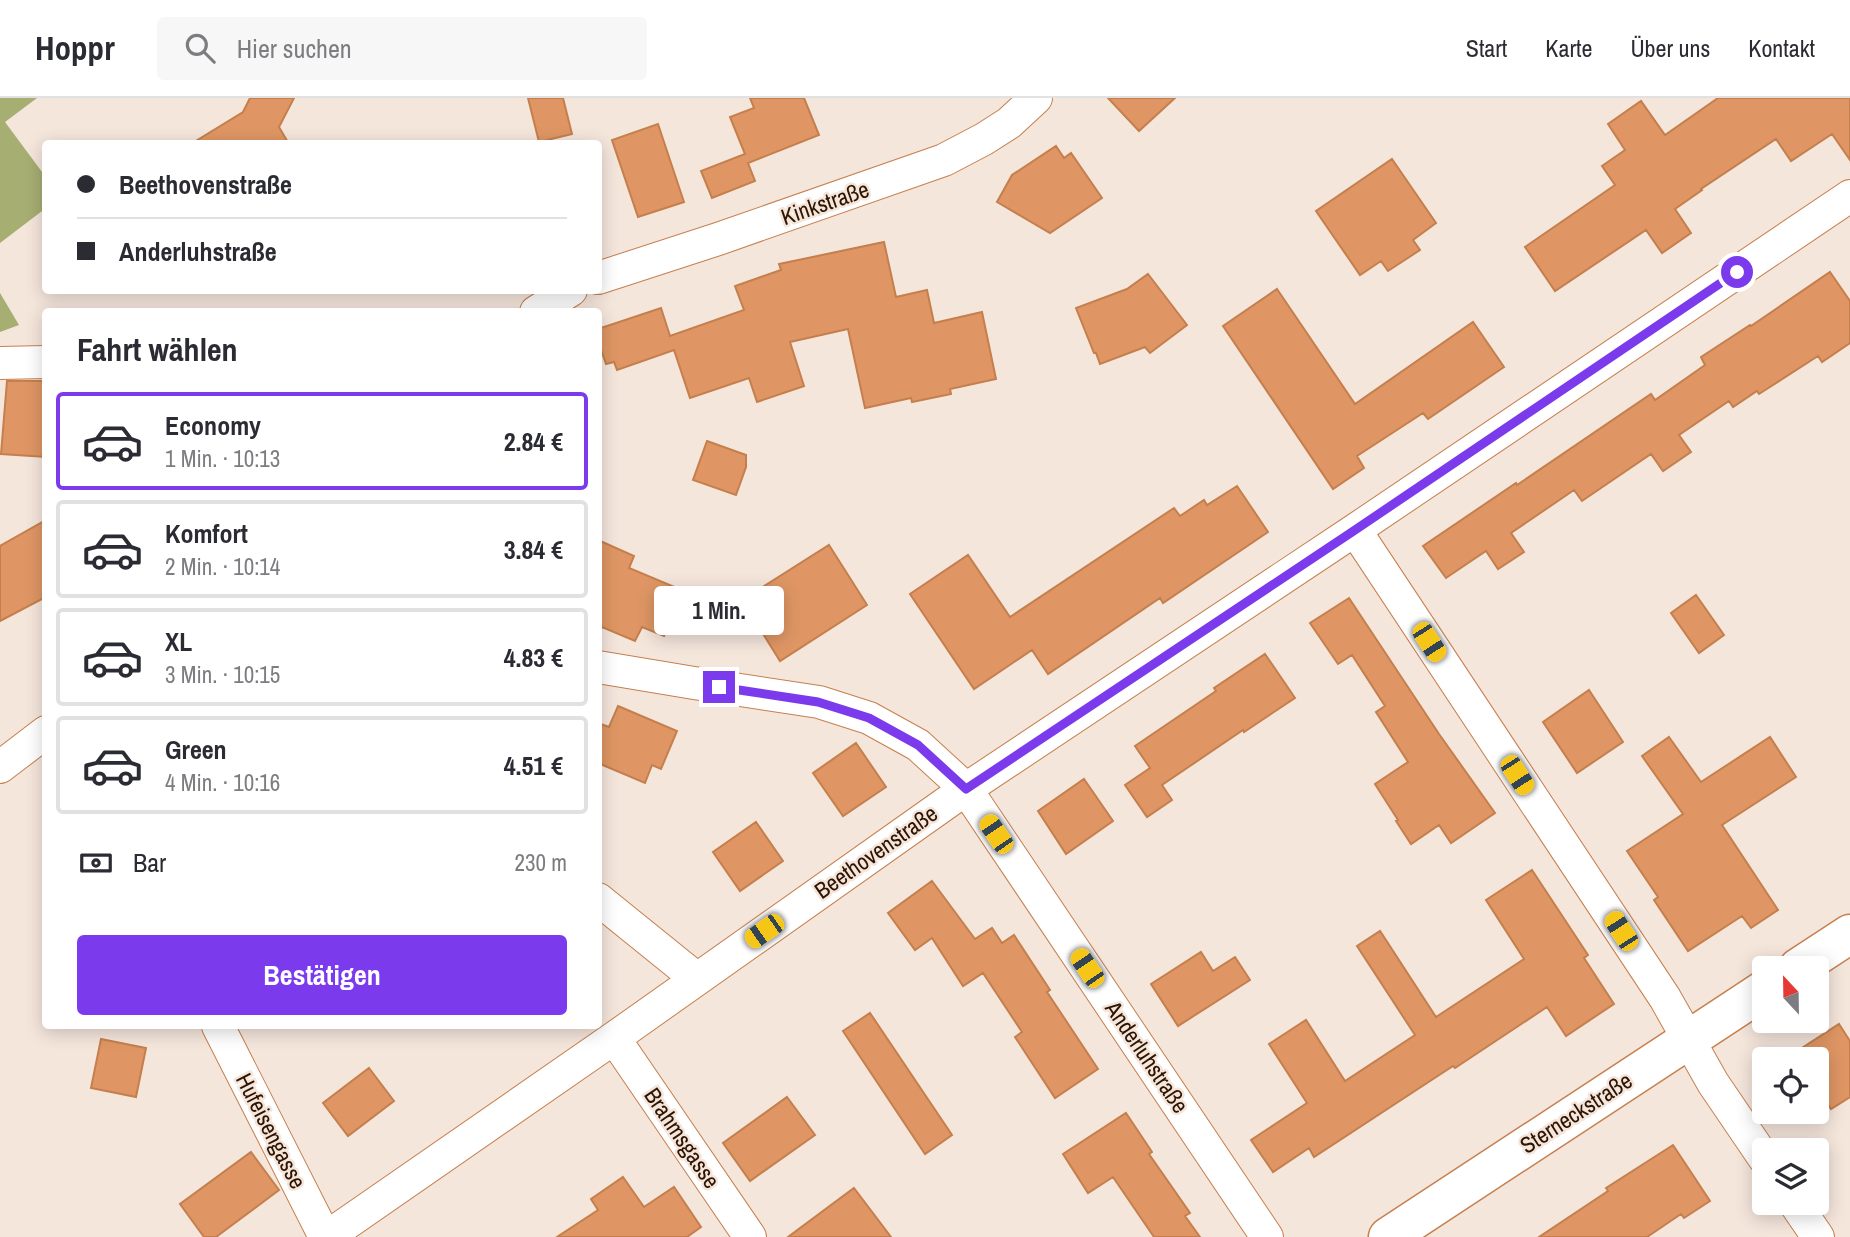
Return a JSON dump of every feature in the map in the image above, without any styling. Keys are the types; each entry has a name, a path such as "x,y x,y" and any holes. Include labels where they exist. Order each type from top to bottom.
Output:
{"street":[{"name":"Kinkstraße","path":"602,277 944,160 1009,123 1036,98"},
{"name":"Beethovenstraße","path":"326,1237 614,1038 966,789 1850,196"},
{"path":"542,308 565,294"},
{"path":"0,363 42,362"},
{"path":"1355,530 1665,998 1713,1083 1752,1140"},
{"name":"Anderluhstraße","path":"602,668 818,702 869,718 918,745 966,789 1268,1237"},
{"path":"0,767 42,735"},
{"path":"602,903 697,979"},
{"path":"1816,956 1850,934"},
{"name":"Sterneckstraße","path":"1388,1237 1752,998"},
{"name":"Hufeisengasse","path":"220,1029 326,1237"},
{"name":"Brahmsgasse","path":"614,1038 750,1237"},
{"path":"1803,1215 1818,1237"}],"green space":[{"path":"0,98 37,98 5,122 42,172 42,211 0,243"},
{"path":"0,293 19,325 0,332"}],"building":[{"path":"250,98 294,98 279,127 287,140 198,140 243,112"},
{"path":"528,98 563,98 572,134 538,140"},
{"path":"750,98 804,98 819,135 748,163 755,181 712,198 701,171 745,154 730,117 754,108"},
{"path":"1108,98 1175,98 1139,131"},
{"path":"1718,98 1850,98 1850,160 1832,134 1791,161 1776,139 1675,209 1691,233 1662,253 1646,230 1555,291 1525,247 1615,185 1602,166 1625,150 1608,124 1641,101 1665,135"},
{"path":"658,124 684,202 638,217 612,140"},
{"path":"1056,146 1064,158 1071,153 1102,198 1050,233 997,202 1012,175"},
{"path":"1392,159 1436,223 1413,240 1420,250 1388,271 1381,261 1360,275 1316,211"},
{"path":"884,242 896,297 927,290 934,323 982,312 996,379 950,389 951,394 912,402 911,398 865,408 848,329 790,342 804,386 757,402 749,378 690,398 674,350 617,370 614,362 606,364 602,352 602,328 661,308 670,336 744,310 735,286 781,270 779,264"},
{"path":"1830,272 1850,301 1850,343 1822,362 1818,356 1759,394 1757,391 1733,407 1729,401 1679,435 1691,452 1663,471 1651,454 1582,501 1574,490 1511,533 1524,552 1498,569 1486,551 1446,578 1423,546 1651,394 1655,400 1705,365 1701,357"},
{"path":"1148,274 1187,325 1150,353 1145,347 1100,364 1076,308 1127,289"},
{"path":"1277,289 1355,404 1473,322 1504,367 1428,419 1423,413 1357,456 1364,468 1333,489 1223,326"},
{"path":"7,381 42,381 42,457 1,454"},
{"path":"707,441 746,455 746,467 736,495 693,480"},
{"path":"1237,486 1268,532 1163,603 1160,598 1048,674 1032,650 974,689 910,594 968,555 1010,617 1174,508 1180,516 1204,500 1207,505"},
{"path":"42,522 42,599 0,621 0,546"},
{"path":"602,542 634,556 629,568 684,591 664,636 642,627 635,641 602,627"},
{"path":"829,545 867,605 780,661 742,600"},
{"path":"1696,595 1724,635 1699,653 1671,613"},
{"path":"1349,598 1495,813 1451,843 1439,825 1411,844 1375,784 1408,762 1376,712 1385,706 1352,655 1338,664 1310,623"},
{"path":"1265,654 1295,698 1162,785 1172,800 1147,817 1125,785 1150,768 1135,746"},
{"path":"1589,690 1623,742 1577,773 1543,722"},
{"path":"618,706 677,731 661,769 652,765 645,783 602,765 602,724 609,727"},
{"path":"1669,737 1701,782 1770,737 1796,777 1722,825 1778,910 1751,928 1742,916 1688,951 1654,900 1658,897 1627,851 1683,814 1642,756"},
{"path":"856,743 886,787 843,816 813,773"},
{"path":"1084,779 1113,821 1066,854 1038,811"},
{"path":"756,822 783,861 740,891 713,852"},
{"path":"1532,870 1588,955 1584,958 1614,1004 1566,1036 1547,1007 1314,1157 1309,1148 1273,1172 1251,1140 1307,1103 1269,1044 1306,1020 1345,1081 1415,1035 1357,946 1380,931 1436,1017 1524,959 1486,900"},
{"path":"932,881 975,939 992,928 1002,943 1014,935 1050,990 1047,992 1098,1069 1055,1098 1015,1037 1022,1032 983,973 963,986 932,938 915,950 888,913"},
{"path":"1201,952 1213,971 1235,957 1250,980 1178,1026 1151,984"},
{"path":"870,1013 952,1135 925,1154 843,1031"},
{"path":"1839,1024 1850,1041 1850,1097 1831,1109 1829,1047 1804,1047 1829,1033"},
{"path":"101,1039 146,1048 136,1097 91,1088"},
{"path":"369,1068 394,1101 348,1136 323,1103"},
{"path":"787,1097 815,1135 750,1181 723,1143"},
{"path":"1126,1113 1152,1152 1149,1154 1190,1213 1185,1216 1200,1237 1154,1237 1113,1177 1088,1193 1063,1154"},
{"path":"1673,1145 1710,1201 1684,1218 1681,1214 1647,1237 1539,1237 1608,1191 1606,1188"},
{"path":"251,1152 279,1190 216,1237 204,1237 180,1204"},
{"path":"623,1177 644,1207 674,1187 701,1227 687,1237 557,1237 598,1210 591,1199"},
{"path":"854,1188 891,1237 788,1237"}],"route":[{"path":"719,687 818,702 869,718 918,745 966,789 1737,272"}]}
